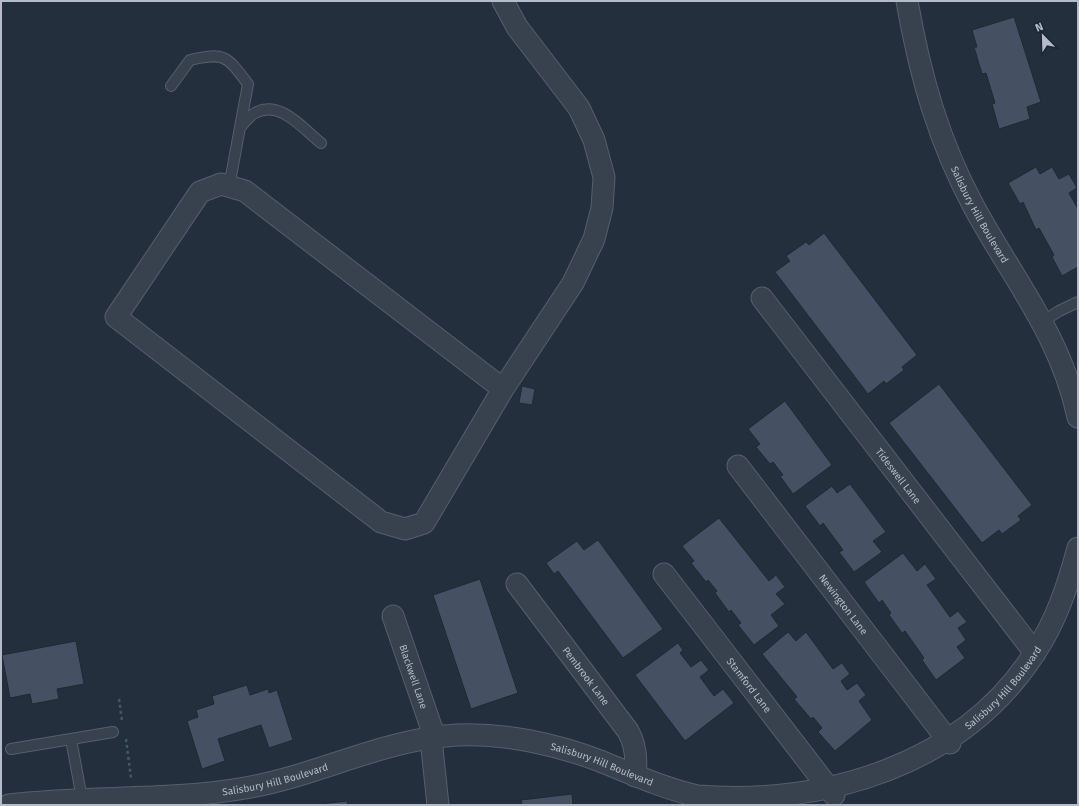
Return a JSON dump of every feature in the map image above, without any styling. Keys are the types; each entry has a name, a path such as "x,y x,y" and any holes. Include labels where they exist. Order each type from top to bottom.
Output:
{"street":[{"path":"503,1 517,27 579,108 594,140 604,177 602,208 594,239 573,283 503,389 424,523 405,529 381,522 116,317 200,192 221,184 245,191 503,389"},
{"name":"Salisbury Hill Boulevard","path":"908,1 916,52 931,108 952,163 974,207 1042,322 1060,356 1073,393 1078,417"},
{"name":"Tideswell Lane","path":"762,298 1036,653"},
{"name":"Newington Lane","path":"738,466 950,743"},
{"name":"Salisbury Hill Boulevard","path":"9,805 82,802 194,794 247,788 299,775 367,752 433,738 471,736 525,741 564,750 597,760 666,788 733,802 774,802 834,795 895,775 923,760 950,743 974,724 997,702 1017,679 1036,653 1054,619 1066,590 1078,548"},
{"name":"Stamford Lane","path":"664,574 834,795"},
{"name":"Pembrook Lane","path":"517,584 628,731 635,749 635,776"},
{"name":"Blackwell Lane","path":"393,616 433,738 438,805"}],"lane":[{"path":"171,86 190,60 213,55 231,62 248,84 229,187"},
{"path":"240,128 254,113 265,109 281,110 320,143"},
{"path":"1042,322 1062,309 1078,302"},
{"path":"11,749 113,732"},
{"path":"71,739 82,802"}],"path":[{"path":"128,756 132,785"}],"building":[{"path":"1014,17 1041,102 1027,107 1030,119 999,129 992,104 995,103 986,73 982,74 974,47 977,47 972,30"},
{"path":"1036,167 1040,174 1052,167 1059,179 1069,174 1077,188 1069,193 1078,209 1078,267 1062,276 1052,257 1054,255 1039,228 1036,230 1023,202 1020,204 1008,183"},
{"path":"824,233 917,355 902,367 904,370 886,384 884,381 868,394 775,272 790,261 786,256 806,242 809,245"},
{"path":"939,384 1032,505 1018,516 1021,520 1002,534 999,530 982,543 889,423"},
{"path":"522,386 535,389 532,405 519,403"},
{"path":"785,401 832,465 793,494 780,476 783,475 773,462 770,464 756,447 760,444 748,429"},
{"path":"850,484 886,532 873,541 882,552 854,572 839,552 843,550 823,523 820,526 805,506 832,486 837,493"},
{"path":"719,518 769,581 776,575 785,587 776,594 785,604 771,615 779,626 754,645 738,625 741,623 731,610 729,612 715,593 717,591 708,580 706,582 691,563 694,561 682,546"},
{"path":"598,540 663,629 623,658 558,571 554,574 546,563 577,541 584,550"},
{"path":"903,553 917,571 925,564 936,579 927,585 950,617 958,611 967,622 958,628 966,640 957,647 965,658 936,680 922,660 924,658 905,631 902,633 889,615 891,613 882,600 879,603 864,582"},
{"path":"480,579 518,693 471,709 433,595"},
{"path":"788,632 796,641 806,632 833,669 842,663 850,674 841,681 847,690 857,683 866,695 859,701 872,720 835,751 818,732 822,728 813,717 811,719 794,699 797,697 762,654"},
{"path":"76,641 84,684 57,689 59,699 32,704 30,694 10,698 2,655"},
{"path":"678,643 683,650 680,653 691,667 701,660 709,670 700,677 714,696 723,689 734,703 685,741 635,675"},
{"path":"247,685 250,695 268,689 269,693 277,690 293,740 269,748 261,725 218,739 225,761 202,769 187,721 198,717 196,710 214,704 212,696"},
{"path":"572,794 573,805 522,805 521,800"},
{"path":"347,801 348,805 320,805 320,804"}]}
